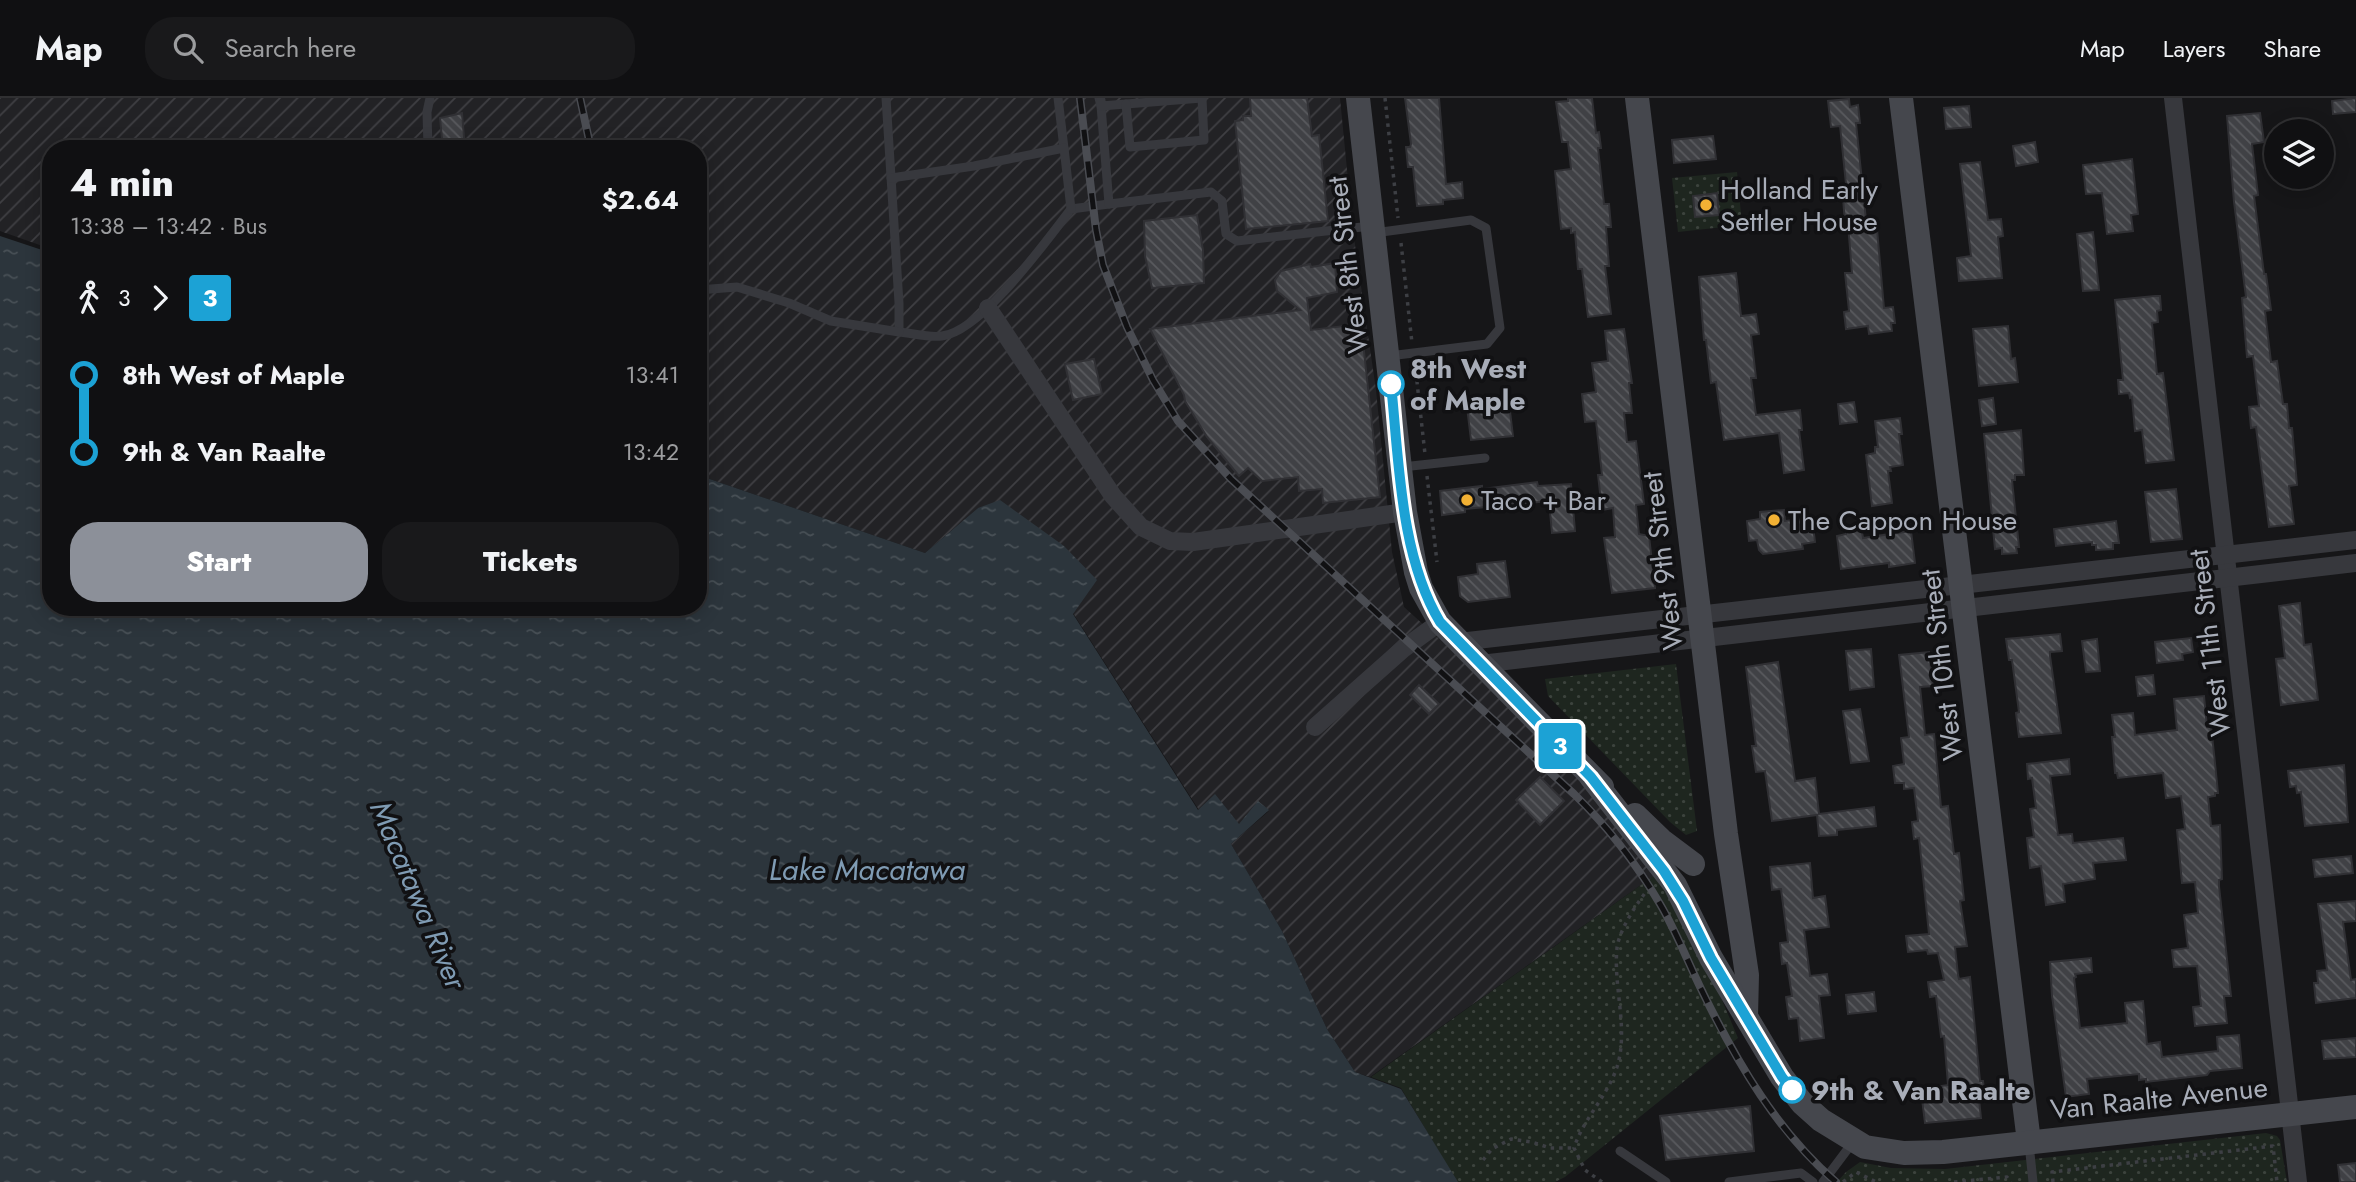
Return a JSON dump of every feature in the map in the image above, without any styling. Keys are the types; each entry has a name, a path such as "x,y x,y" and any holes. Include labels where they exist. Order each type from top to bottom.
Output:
{"street":[{"name":"West 8th Street","path":"1358,98 1405,512 1421,588 1440,622 1591,777 1661,840 1693,864"},
{"name":"West 9th Street","path":"1637,98 1726,834 1747,975 1746,1016"},
{"name":"West 10th Street","path":"1901,98 2029,1142"},
{"name":"West 11th Street","path":"2173,98 2298,1182"},
{"path":"988,307 1113,496 1141,527 1170,541 1193,542 1284,527 1405,512"},
{"path":"1963,597 2225,556 2356,540"},
{"path":"1459,642 1700,626 1963,597 2227,578 2356,562"},
{"path":"1315,727 1403,649 1440,622"},
{"path":"1480,664 1700,626"},
{"name":"West 8th Street","path":"1591,777 1666,882 1782,1077 1812,1112"},
{"path":"1666,882 1712,853 1726,834"},
{"name":"Van Raalte Avenue","path":"1812,1112 1865,1147 1904,1153 1943,1152 2356,1107"}],"lane":[{"path":"428,140 427,112 430,98"},
{"path":"886,98 899,332"},
{"path":"1058,98 1072,209"},
{"path":"1109,204 1100,101 1126,104 1202,98 1204,140 1130,147 1126,104"},
{"path":"891,177 974,166 1064,148"},
{"path":"707,289 737,287 789,303 831,321 943,336 967,325 1000,298 1072,209 1211,192 1222,201 1226,234 1237,241 1400,230 1471,220 1486,228 1500,328 1487,344 1387,356"},
{"path":"1400,467 1485,458"},
{"path":"1823,1182 1854,1141"},
{"path":"2029,1142 2033,1182"},
{"path":"1620,1151 1666,1182"},
{"path":"1729,1182 1801,1173 1813,1182"}],"path":[{"path":"1385,98 1438,573"},
{"path":"1602,1182 1585,1170 1574,1148 1580,1130 1608,1087 1617,1066 1620,1043 1617,947 1641,897 1666,882"},
{"path":"1483,1160 1492,1149 1511,1139 1550,1148 1574,1148"},
{"path":"2053,1182 2052,1172 2273,1146 2277,1182"},
{"path":"1843,1182 1856,1172 1877,1182"},
{"path":"1954,1182 2007,1177 2011,1182"}],"shaded area":[{"path":"0,98 1340,98 1353,231 1376,390 1392,552 1404,607 1447,646 1605,806 1655,875 1370,1077 1355,1072 1327,1029 1282,931 1231,844 1269,811 1239,824 1199,810 1073,613 978,508 925,553 707,478 707,140 42,140 42,246 0,231"},
{"path":"1737,172 1742,225 1678,232 1672,178"},
{"path":"1676,664 1697,831 1686,835 1670,822 1548,696 1545,679"},
{"path":"1655,875 1691,934 1738,1038 1565,1177 1555,1182 1457,1182 1401,1088 1371,1077"},
{"path":"2266,1133 2277,1136 2280,1140 2287,1182 1837,1182 1860,1162 1891,1168 1945,1169"}],"water":[{"name":"Lake Macatawa","path":"0,236 42,250 42,616 707,616 707,478 925,553 978,508 1000,500 1064,546 1097,580 1073,614 1198,810 1215,794 1239,824 1258,801 1269,810 1231,844 1282,931 1327,1029 1355,1072 1401,1089 1458,1182 0,1182"}],"building":[{"path":"1250,98 1307,98 1312,136 1319,135 1328,221 1246,229 1235,121 1243,120 1243,116 1251,116"},
{"path":"1405,98 1439,98 1446,184 1462,182 1463,198 1443,200 1443,204 1417,206 1413,167 1408,167 1406,147 1411,144"},
{"path":"1568,98 1592,98 1596,133 1599,132 1601,148 1598,148 1604,204 1609,204 1611,227 1606,227 1609,266 1605,266 1611,314 1588,317 1582,269 1578,269 1575,232 1571,233 1571,228 1561,229 1555,171 1571,169 1568,142 1562,142 1556,102 1568,101"},
{"path":"2356,98 2356,112 2333,114 2332,101"},
{"path":"1849,99 1850,107 1858,105 1860,123 1856,123 1867,230 1877,229 1884,308 1893,307 1895,323 1891,323 1892,331 1869,334 1868,326 1846,329 1844,312 1849,311 1845,273 1852,273 1842,184 1846,184 1840,126 1831,127 1828,101"},
{"path":"1969,106 1971,127 1946,129 1944,108"},
{"path":"462,113 464,140 442,140 440,118"},
{"path":"2260,113 2264,142 2252,144 2258,195 2254,196 2271,310 2265,311 2271,362 2277,361 2283,404 2287,404 2289,428 2292,428 2297,485 2289,486 2294,524 2269,527 2256,427 2251,428 2249,407 2259,406 2253,356 2247,357 2242,298 2246,297 2227,116"},
{"path":"1713,136 1716,159 1674,163 1672,140"},
{"path":"2035,142 2038,162 2016,166 2013,146"},
{"path":"2132,159 2138,214 2131,215 2133,231 2107,234 2102,193 2086,194 2083,165"},
{"path":"1980,162 1988,220 2001,219 2003,236 1998,237 2002,278 1959,281 1957,258 1971,256 1960,164"},
{"name":"Holland Early Settler House","path":"1717,193 1719,215 1695,217 1693,196"},
{"path":"1197,215 1203,250 1204,283 1152,288 1145,256 1144,221"},
{"path":"2093,232 2099,290 2083,291 2077,234"},
{"path":"1335,263 1337,292 1307,298 1311,330 1361,324 1380,497 1323,503 1322,489 1299,491 1298,477 1262,481 1248,468 1239,476 1207,437 1185,401 1150,329 1300,310 1277,291 1275,280 1281,271 1310,264 1311,267"},
{"path":"1736,273 1741,316 1756,314 1759,334 1751,335 1756,378 1751,378 1756,415 1800,410 1802,430 1799,430 1804,470 1784,473 1779,433 1724,440 1716,382 1711,383 1704,340 1699,277"},
{"path":"2160,296 2158,322 2152,323 2157,374 2163,373 2174,460 2146,463 2142,430 2135,431 2132,397 2130,398 2129,393 2119,394 2118,380 2123,380 2115,300"},
{"path":"2008,326 2011,359 2015,358 2018,382 1979,386 1973,329"},
{"path":"1624,329 1632,383 1629,383 1632,413 1624,413 1627,442 1636,441 1644,504 1636,505 1639,534 1649,536 1655,588 1612,593 1604,538 1615,537 1613,508 1602,510 1598,475 1602,475 1596,421 1585,422 1582,394 1596,392 1592,363 1608,361 1605,331"},
{"path":"1094,359 1102,394 1073,400 1065,364"},
{"path":"1993,398 1996,424 1982,426 1979,400"},
{"path":"1854,402 1857,422 1840,424 1838,404"},
{"path":"1509,403 1513,436 1471,440 1467,407"},
{"path":"1900,418 1903,465 1890,467 1891,471 1888,471 1892,503 1872,506 1866,455 1875,453 1875,447 1878,447 1875,421"},
{"path":"2021,430 2024,475 2015,475 2015,480 2012,480 2019,547 2016,547 2017,553 2002,554 2002,548 1995,549 1984,434"},
{"path":"1537,482 1538,486 1571,484 1575,531 1552,533 1549,501 1465,509 1465,512 1442,515 1440,491"},
{"path":"2176,489 2182,539 2151,542 2145,492"},
{"path":"1784,510 1785,521 1812,518 1815,542 1802,544 1803,549 1763,554 1759,550 1757,540 1749,541 1747,521 1760,519 1760,512"},
{"path":"2116,521 2119,543 2113,543 2113,549 2096,550 2096,545 2092,545 2092,542 2056,546 2054,529"},
{"path":"1861,526 1863,538 1911,531 1915,563 1889,567 1889,563 1841,569 1837,536 1846,534 1846,528"},
{"path":"1505,561 1510,597 1468,602 1460,596 1458,577 1478,574 1477,564"},
{"path":"2300,603 2304,645 2311,644 2318,700 2281,705 2276,659 2285,658 2279,606"},
{"path":"2060,634 2062,651 2050,652 2050,656 2061,733 2019,737 2016,713 2019,712 2012,660 2009,660 2006,639"},
{"path":"2191,638 2193,652 2182,654 2183,660 2157,663 2155,642"},
{"path":"2097,639 2100,671 2086,672 2082,641"},
{"path":"1871,649 1874,687 1850,690 1846,651"},
{"path":"1929,652 1933,686 1920,687 1925,735 1934,734 1941,807 1948,806 1954,854 1959,853 1964,900 1960,901 1967,946 1955,947 1959,979 1970,977 1980,1081 1983,1081 1985,1098 1979,1099 1981,1118 1925,1123 1922,1099 1943,1097 1941,1086 1948,1085 1944,1036 1941,1037 1936,996 1930,997 1928,982 1944,980 1938,953 1928,954 1927,950 1908,952 1906,936 1929,934 1919,838 1914,839 1912,822 1918,821 1914,788 1904,789 1904,783 1895,783 1893,766 1904,764 1901,738 1909,737 1899,655"},
{"path":"1778,662 1795,781 1815,778 1819,814 1874,807 1876,826 1837,830 1837,835 1819,836 1817,815 1772,821 1765,771 1756,772 1752,746 1756,746 1746,667"},
{"path":"2153,675 2155,694 2138,696 2136,677"},
{"path":"1419,685 1439,704 1429,714 1410,695"},
{"path":"2204,696 2207,727 2211,726 2218,793 2208,797 2211,826 2220,825 2222,879 2219,880 2219,886 2231,996 2224,996 2227,1023 2195,1026 2193,1007 2201,1006 2197,966 2174,967 2172,950 2188,948 2184,915 2198,913 2195,882 2182,883 2177,830 2185,829 2181,796 2166,798 2163,773 2118,778 2115,773 2112,715 2133,713 2135,735 2177,730 2174,699"},
{"path":"1860,709 1869,761 1851,763 1843,711"},
{"path":"2069,759 2070,774 2050,776 2058,835 2072,834 2073,843 2123,838 2126,860 2093,863 2095,879 2063,884 2065,902 2046,905 2041,866 2030,868 2027,838 2034,837 2030,809 2036,808 2027,764"},
{"path":"2344,765 2348,822 2305,826 2301,792 2297,793 2296,786 2290,787 2288,771"},
{"path":"1540,777 1564,801 1540,825 1516,800"},
{"path":"2351,856 2353,873 2315,877 2313,860"},
{"path":"1810,863 1813,898 1825,896 1829,927 1804,930 1810,976 1827,974 1830,995 1819,996 1824,1038 1800,1041 1798,1018 1789,1019 1786,997 1792,996 1787,963 1782,964 1780,943 1788,942 1781,889 1772,890 1770,867"},
{"path":"2356,901 2356,921 2343,922 2351,980 2356,979 2356,998 2316,1003 2314,983 2318,983 2317,971 2327,970 2318,904"},
{"path":"2091,958 2092,972 2075,974 2074,978 2080,1028 2127,1023 2125,1003 2143,1001 2147,1044 2160,1042 2162,1057 2218,1051 2217,1037 2239,1035 2242,1068 2146,1082 2146,1079 2139,1080 2139,1074 2087,1079 2089,1094 2066,1097 2050,962"},
{"path":"1874,992 1876,1011 1848,1014 1846,995"},
{"path":"2356,1038 2356,1057 2324,1059 2322,1041"},
{"path":"1750,1106 1754,1151 1666,1160 1660,1116"},
{"path":"2356,1163 2356,1182 2340,1182 2338,1165"}],"railway":[{"path":"580,98 589,140"},
{"path":"1080,98 1096,230 1103,265 1127,327 1153,380 1178,421 1231,479 1574,794 1610,832 1660,904 1698,984 1745,1071 1795,1141 1836,1182"}],"bus line":[{"name":"3","path":"1391,384 1405,512 1416,572 1431,608 1440,622 1591,777 1675,885 1711,958 1792,1090"}],"place":[{"name":"Holland Early Settler House","path":"1706,205"},
{"name":"8th West of Maple","path":"1391,384"},
{"name":"Taco + Bar","path":"1467,500"},
{"name":"The Cappon House","path":"1774,520"},
{"name":"9th & Van Raalte","path":"1792,1090"}],"water label":[{"name":"Macatawa River","path":"418,895"}]}
